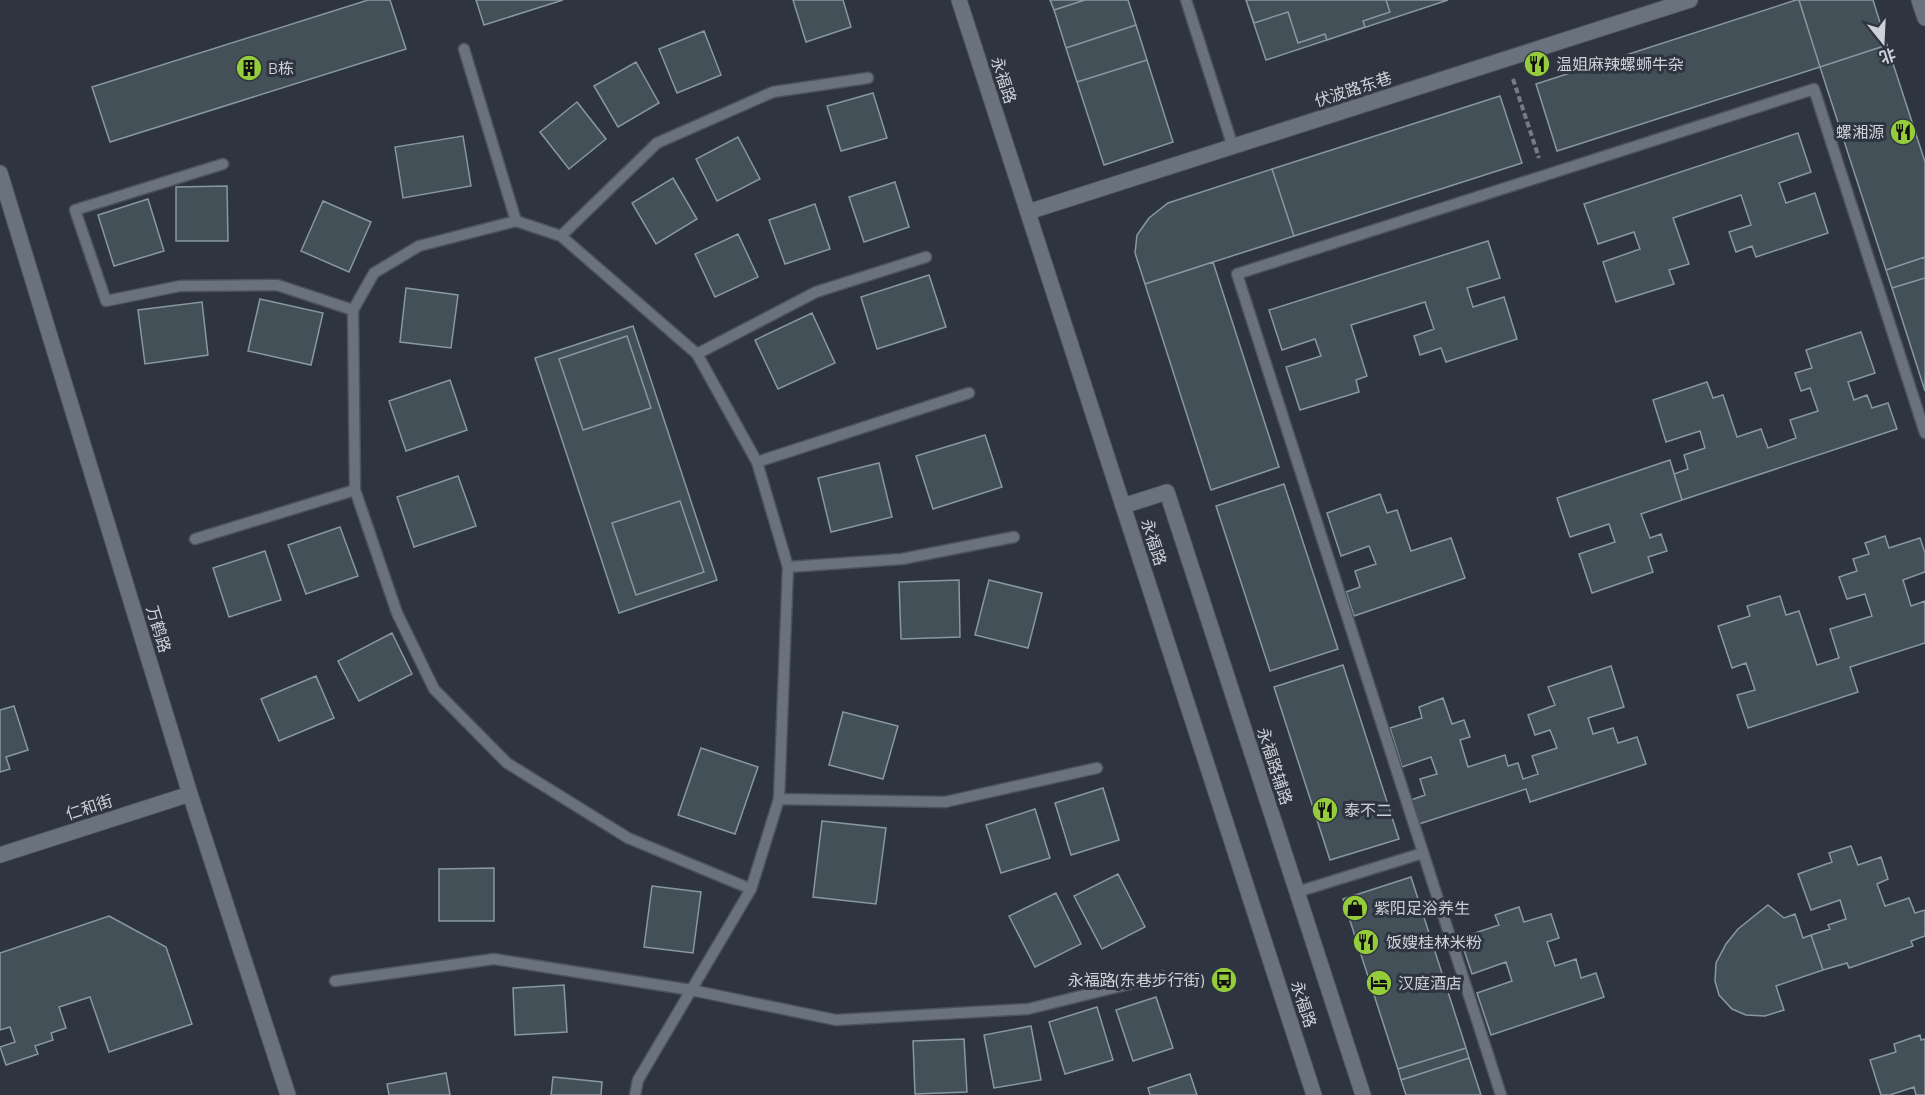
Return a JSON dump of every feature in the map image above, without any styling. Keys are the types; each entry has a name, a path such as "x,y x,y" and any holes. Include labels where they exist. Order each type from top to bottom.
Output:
{"street":[{"name":"永福路","path":"959,0 1314,1095"},
{"name":"伏波路东巷","path":"1028,212 1690,0"},
{"path":"1919,0 1925,18"},
{"name":"万鹤路","path":"0,173 190,794 288,1095"},
{"name":"永福路辅路","path":"1123,506 1167,492 1363,1095"},
{"name":"仁和街","path":"0,855 190,794"}],"lane":[{"path":"1186,0 1233,147"},
{"path":"464,50 516,221"},
{"path":"561,236 657,143 773,92 868,78"},
{"path":"1501,1095 1237,274 1814,89 1925,433"},
{"path":"223,164 75,210 106,301 180,286 277,285 353,310"},
{"path":"635,1095 638,1080 751,889 779,799 788,567 757,462 697,354 561,236 516,221 419,246 374,273 353,310 352,402 355,490 397,613 434,689 507,763 628,838 751,889"},
{"path":"697,354 816,292 926,256"},
{"path":"757,462 969,393"},
{"path":"195,539 355,490"},
{"path":"788,567 902,559 1014,537"},
{"path":"779,799 945,802 1096,768"},
{"path":"1297,892 1423,853"},
{"path":"334,981 494,959 691,990 836,1020 1028,1009 1162,975"}],"path":[{"path":"1507,59 1545,176"}],"building":[{"name":"B栋","path":"368,0 390,0 406,49 110,142 92,87"},
{"path":"476,0 563,0 484,25"},
{"path":"793,0 843,0 851,27 806,42"},
{"path":"1050,0 1085,0 1054,10"},
{"path":"1085,0 1128,0 1136,25 1066,48 1054,10"},
{"path":"1246,0 1448,0 1266,60"},
{"path":"1246,0 1386,0 1390,12 1363,21 1365,27 1327,40 1325,34 1298,43 1288,12 1254,23"},
{"path":"1799,0 1820,67 1557,151 1536,84"},
{"path":"1799,0 1873,0 1887,45 1820,67"},
{"path":"1136,25 1147,60 1077,82 1066,48"},
{"path":"704,31 721,75 677,93 659,49"},
{"path":"1887,45 1925,162 1925,257 1886,270 1820,67"},
{"path":"1147,60 1173,142 1104,165 1077,82"},
{"path":"636,62 659,103 618,127 594,86"},
{"path":"873,93 887,138 841,151 827,106"},
{"path":"1500,96 1522,163 1294,236 1272,169"},
{"path":"577,102 606,139 569,169 540,132"},
{"path":"1798,133 1811,172 1779,183 1786,203 1815,193 1828,233 1756,257 1752,246 1736,252 1729,232 1751,225 1741,195 1673,218 1689,264 1669,270 1674,284 1616,302 1603,262 1640,249 1634,232 1598,244 1584,204"},
{"path":"463,136 471,186 403,198 395,147"},
{"path":"738,137 760,179 717,201 696,159"},
{"path":"1272,169 1294,236 1145,284 1135,253 1137,235 1149,218 1168,203"},
{"path":"673,178 697,219 656,244 632,203"},
{"path":"895,182 909,227 864,242 849,197"},
{"path":"227,186 228,241 176,241 176,187"},
{"path":"148,199 164,251 114,266 98,215"},
{"path":"323,201 371,222 349,272 301,251"},
{"path":"815,204 830,249 785,264 769,220"},
{"path":"738,234 758,277 715,297 695,254"},
{"path":"1488,241 1500,278 1467,288 1473,307 1504,297 1517,339 1446,362 1441,348 1420,355 1414,336 1434,329 1425,302 1351,325 1367,376 1356,380 1359,392 1300,410 1286,367 1321,356 1315,339 1282,350 1269,310"},
{"path":"1925,257 1925,278 1892,288 1886,270"},
{"path":"1213,262 1279,467 1211,490 1145,284"},
{"path":"929,275 946,327 877,349 861,297"},
{"path":"1925,278 1925,391 1892,288"},
{"path":"406,288 458,295 451,348 400,342"},
{"path":"260,299 323,313 311,365 248,351"},
{"path":"202,302 208,355 145,364 138,310"},
{"path":"812,313 835,363 778,389 755,340"},
{"path":"633,326 717,580 619,613 535,358"},
{"path":"1861,332 1875,373 1848,382 1854,400 1867,395 1872,408 1888,403 1897,429 1682,500 1674,474 1688,469 1684,455 1705,448 1700,431 1666,442 1653,400 1707,382 1713,398 1723,395 1737,437 1761,429 1768,448 1796,438 1790,420 1818,411 1810,388 1801,391 1795,373 1812,368 1806,350"},
{"path":"627,336 651,408 583,430 559,359"},
{"path":"450,380 467,430 406,451 389,401"},
{"path":"985,435 1002,487 933,509 916,456"},
{"path":"1670,460 1682,500 1641,514 1650,538 1661,534 1667,551 1648,557 1653,572 1592,593 1579,554 1615,542 1609,524 1570,537 1557,498"},
{"path":"879,463 892,517 831,532 818,478"},
{"path":"458,476 476,526 414,547 397,497"},
{"path":"1284,484 1338,649 1270,671 1216,506"},
{"path":"1380,494 1387,513 1397,510 1411,551 1451,538 1465,578 1354,616 1346,592 1360,587 1355,571 1376,564 1369,546 1341,556 1327,513"},
{"path":"680,501 704,572 636,595 612,523"},
{"path":"340,527 358,576 306,594 288,545"},
{"path":"1885,536 1889,548 1920,538 1925,553 1925,572 1903,580 1911,606 1925,601 1925,643 1850,667 1858,692 1748,728 1737,695 1755,690 1746,663 1732,668 1718,626 1750,616 1747,606 1780,596 1786,615 1799,611 1817,665 1839,658 1830,629 1872,616 1865,594 1847,599 1839,577 1857,571 1853,559 1869,554 1865,543"},
{"path":"265,551 281,600 229,617 213,568"},
{"path":"959,580 960,637 901,639 899,582"},
{"path":"989,580 1042,593 1028,648 975,635"},
{"path":"392,633 412,674 359,701 338,661"},
{"path":"1343,665 1399,839 1330,860 1274,687"},
{"path":"1611,666 1624,707 1588,718 1593,734 1613,728 1618,743 1637,737 1646,764 1530,802 1526,789 1419,824 1411,800 1425,795 1420,779 1437,774 1431,757 1402,767 1390,728 1422,718 1419,707 1443,698 1452,724 1464,720 1470,737 1460,740 1468,767 1505,755 1508,766 1518,763 1523,779 1538,774 1532,756 1557,748 1550,730 1535,735 1528,715 1555,705 1548,687"},
{"path":"316,676 334,718 279,741 261,699"},
{"path":"14,706 28,750 6,757 10,769 0,772 0,710"},
{"path":"843,712 898,726 883,779 829,765"},
{"path":"701,748 758,767 735,834 678,815"},
{"path":"1103,788 1119,840 1071,855 1055,803"},
{"path":"1035,809 1050,858 1001,873 986,825"},
{"path":"822,821 886,828 876,904 813,897"},
{"path":"1851,846 1858,865 1881,857 1888,879 1877,884 1885,906 1909,898 1915,913 1925,910 1925,936 1911,941 1913,946 1849,968 1847,963 1823,970 1811,935 1830,929 1828,925 1846,919 1840,900 1811,910 1798,874 1832,862 1829,853"},
{"path":"494,868 494,921 439,921 439,869"},
{"path":"1118,874 1145,927 1102,949 1074,896"},
{"path":"1411,877 1466,1048 1398,1069 1343,899"},
{"path":"652,886 701,892 693,953 644,947"},
{"path":"1056,893 1081,944 1035,967 1009,916"},
{"path":"1768,905 1784,918 1795,914 1803,938 1811,935 1823,970 1776,986 1784,1010 1765,1016 1746,1015 1732,1009 1719,995 1715,981 1716,963 1726,944 1738,929"},
{"path":"1519,907 1524,922 1551,914 1559,938 1547,942 1555,966 1576,959 1581,978 1596,973 1604,997 1491,1035 1477,993 1512,981 1506,962 1472,974 1460,938 1499,925 1495,915"},
{"path":"109,916 166,947 192,1024 109,1052 90,997 59,1007 66,1028 51,1033 53,1040 35,1046 38,1054 6,1065 0,1047 15,1042 10,1027 0,1030 0,953"},
{"path":"564,985 567,1032 515,1035 513,988"},
{"path":"1156,997 1173,1048 1133,1061 1116,1010"},
{"path":"1097,1007 1113,1060 1065,1074 1049,1022"},
{"path":"1031,1026 1041,1080 994,1088 984,1035"},
{"path":"1920,1035 1921,1040 1925,1039 1925,1095 1916,1095 1914,1087 1890,1095 1881,1095 1870,1060 1896,1052 1894,1044"},
{"path":"964,1039 967,1092 915,1094 913,1041"},
{"path":"1466,1048 1469,1058 1401,1080 1398,1069"},
{"path":"1469,1058 1481,1095 1406,1095 1401,1080"},
{"path":"446,1073 450,1095 389,1095 387,1084"},
{"path":"1190,1074 1197,1095 1150,1095 1148,1088"},
{"path":"553,1077 602,1082 601,1095 551,1095"}],"place":[{"name":"温姐麻辣螺蛳牛杂","path":"1537,64"},
{"name":"B栋","path":"249,68"},
{"name":"螺湘源","path":"1903,132"},
{"name":"泰不二","path":"1325,810"},
{"name":"紫阳足浴养生","path":"1355,908"},
{"name":"饭嫂桂林米粉","path":"1366,942"},
{"name":"永福路(东巷步行街)","path":"1224,980"},
{"name":"汉庭酒店","path":"1379,983"}]}
